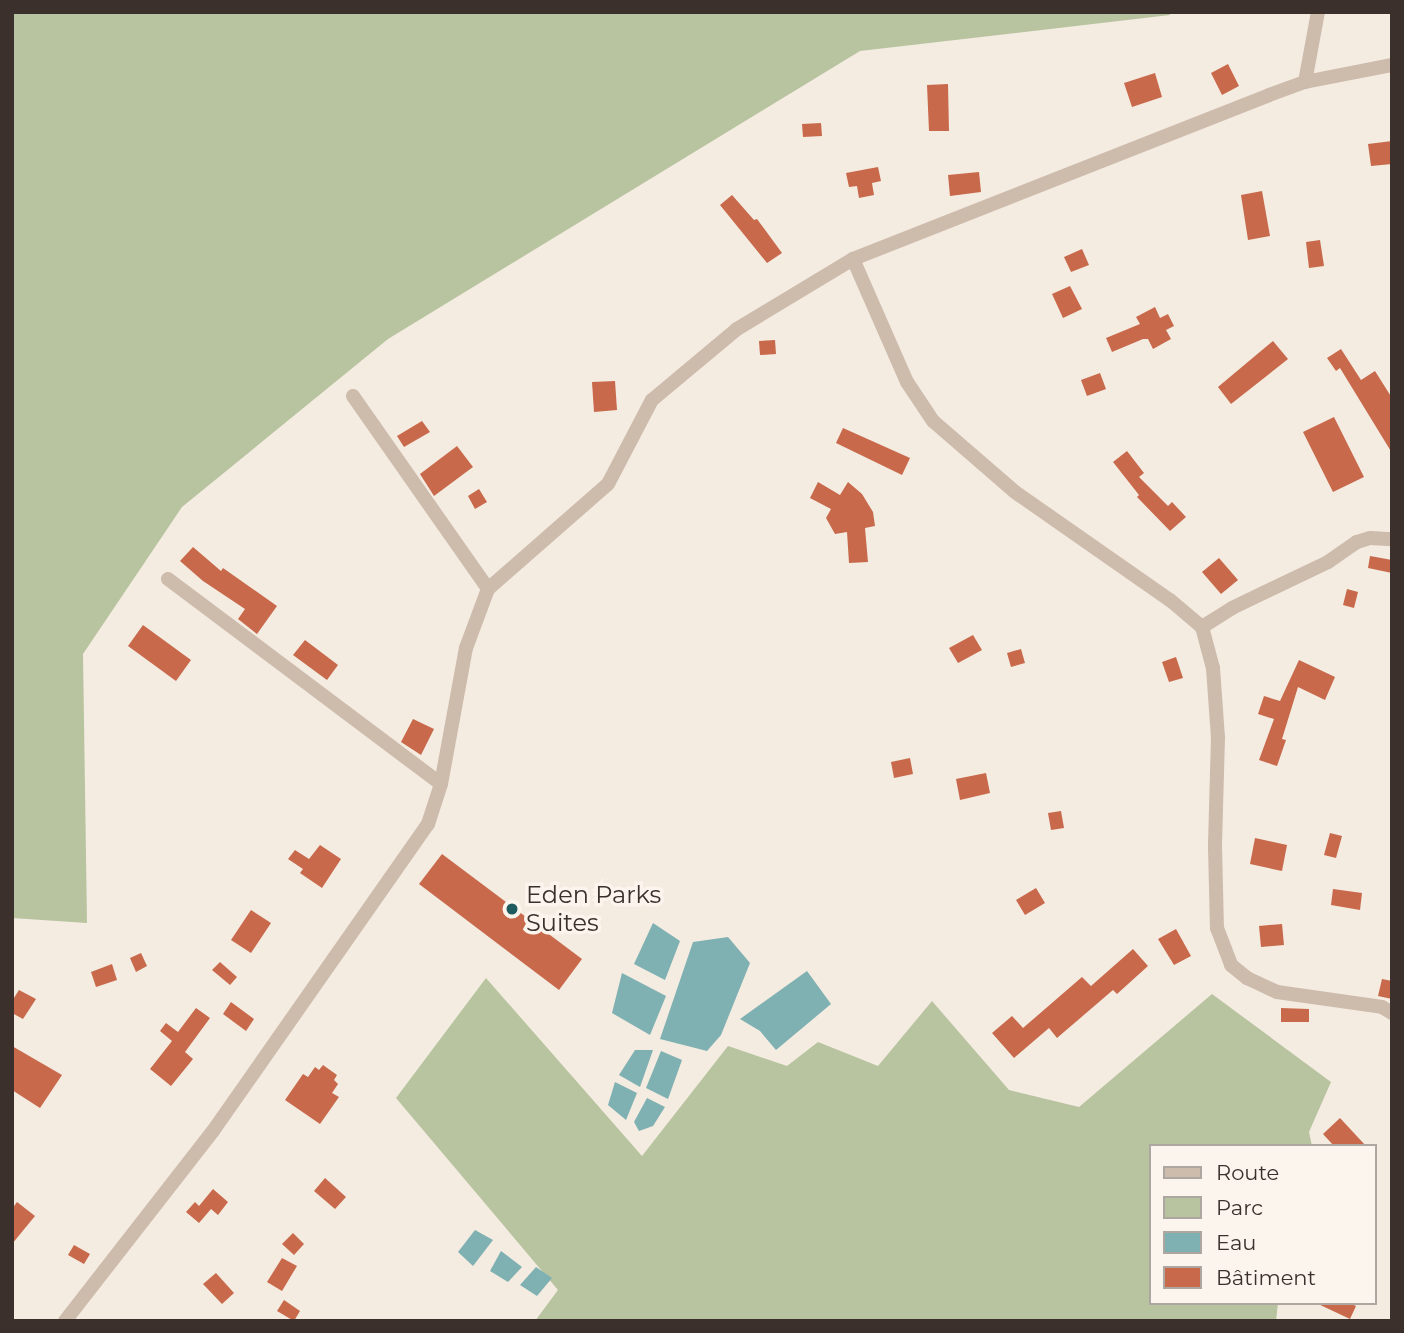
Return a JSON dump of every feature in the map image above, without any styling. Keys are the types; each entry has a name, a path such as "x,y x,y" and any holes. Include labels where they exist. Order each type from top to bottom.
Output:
{"street":[{"path":"1305,82 1318,12"},
{"path":"65,1321 213,1131 396,874 428,824 442,784 466,648 488,589 608,484 652,400 737,328 853,259 1305,82 1392,65"},
{"path":"853,259 907,382 933,421 1015,492 1170,600 1202,627 1213,668 1219,737 1215,847 1217,928 1231,965 1247,978 1277,992 1382,1007 1392,1013"},
{"path":"353,396 488,589"},
{"path":"1202,627 1232,608 1328,562 1357,542 1370,538 1392,539"},
{"path":"168,579 442,784"}],"green space":[{"path":"12,12 1169,12 1170,15 860,51 388,339 182,507 83,654 87,923 12,918"},
{"path":"486,978 642,1156 728,1046 787,1066 818,1042 878,1066 932,1001 1009,1090 1079,1107 1212,994 1331,1082 1309,1132 1312,1144 1148,1144 1148,1305 1278,1305 1276,1321 535,1321 558,1290 396,1098"}],"water":[{"path":"653,923 680,941 665,980 634,964"},
{"path":"728,937 750,963 721,1035 707,1051 660,1039 693,942"},
{"path":"807,971 831,1004 776,1050 760,1031 740,1019"},
{"path":"622,973 666,996 650,1035 612,1013"},
{"path":"635,1050 653,1050 640,1087 619,1075"},
{"path":"661,1051 682,1060 668,1099 646,1088"},
{"path":"615,1082 637,1093 626,1120 608,1105"},
{"path":"647,1098 665,1107 653,1126 639,1131 634,1122"},
{"path":"475,1230 493,1240 473,1266 458,1252"},
{"path":"501,1251 522,1267 508,1282 490,1271"},
{"path":"536,1267 552,1278 537,1296 520,1285"}],"building":[{"path":"1228,64 1239,86 1222,95 1211,73"},
{"path":"1155,73 1162,97 1132,107 1124,83"},
{"path":"948,84 949,131 929,131 927,85"},
{"path":"821,123 822,136 803,137 802,124"},
{"path":"1392,141 1392,164 1371,166 1368,144"},
{"path":"878,167 881,181 872,183 874,195 859,198 857,186 849,187 846,173"},
{"path":"979,172 981,192 950,196 948,175"},
{"path":"1262,191 1270,236 1248,240 1241,195"},
{"path":"732,195 754,220 757,219 782,253 767,263 720,205"},
{"path":"1320,240 1324,266 1309,268 1306,242"},
{"path":"1082,249 1089,265 1071,272 1064,257"},
{"path":"1070,286 1082,309 1063,318 1052,294"},
{"path":"1155,307 1160,318 1168,314 1174,326 1166,330 1171,339 1153,349 1148,339 1143,339 1112,352 1106,338 1140,324 1136,317"},
{"path":"775,340 776,354 760,355 759,341"},
{"path":"1273,341 1288,359 1231,404 1218,387"},
{"path":"1341,349 1361,380 1375,371 1392,398 1392,453 1340,368 1336,371 1327,358"},
{"path":"1100,373 1106,389 1087,396 1081,380"},
{"path":"615,381 617,410 594,412 592,382"},
{"path":"1334,417 1364,477 1333,492 1303,432"},
{"path":"422,421 430,432 404,447 397,436"},
{"path":"843,428 910,458 902,475 836,443"},
{"path":"457,446 473,467 434,496 420,474"},
{"path":"1127,451 1144,473 1139,477 1168,506 1172,502 1186,517 1170,531 1137,497 1139,495 1113,462"},
{"path":"818,482 840,495 848,482 862,494 873,512 875,526 865,528 868,562 849,563 847,532 835,534 826,518 831,509 810,498"},
{"path":"479,489 487,502 475,509 468,496"},
{"path":"193,547 221,571 223,568 277,606 257,634 238,619 245,609 203,581 180,561"},
{"path":"1370,556 1392,560 1392,573 1368,568"},
{"path":"1219,558 1238,580 1221,594 1202,572"},
{"path":"1347,589 1358,592 1354,608 1343,605"},
{"path":"143,625 191,660 176,681 128,646"},
{"path":"973,635 982,650 958,663 949,648"},
{"path":"305,640 338,665 327,680 293,655"},
{"path":"1021,649 1025,663 1011,667 1007,653"},
{"path":"1176,657 1183,678 1169,682 1162,662"},
{"path":"1299,660 1335,677 1325,700 1298,687 1282,739 1286,740 1277,766 1259,760 1274,719 1258,714 1264,696 1280,701"},
{"path":"413,719 434,729 421,755 401,742"},
{"path":"910,758 913,774 894,778 891,762"},
{"path":"986,773 990,793 960,800 956,779"},
{"path":"1061,811 1064,828 1051,830 1048,813"},
{"path":"1330,833 1342,836 1336,858 1324,855"},
{"path":"1255,838 1287,845 1282,871 1250,864"},
{"path":"320,845 341,859 322,888 300,873 303,869 288,859 295,850 309,859"},
{"path":"442,854 582,959 559,990 419,884"},
{"path":"1036,888 1045,903 1025,915 1016,900"},
{"path":"1333,889 1362,893 1360,910 1331,905"},
{"path":"251,910 271,923 251,953 231,940"},
{"path":"1282,924 1284,945 1261,947 1259,926"},
{"path":"1176,929 1191,956 1174,965 1158,939"},
{"path":"1133,949 1148,966 1117,994 1113,990 1057,1038 1049,1028 1014,1058 992,1033 1012,1016 1023,1028 1082,977 1091,986"},
{"path":"141,953 147,966 136,972 130,958"},
{"path":"220,962 237,977 230,985 212,970"},
{"path":"112,964 117,980 96,987 91,972"},
{"path":"1382,979 1392,981 1392,999 1378,996"},
{"path":"19,990 36,999 23,1019 12,1013 12,1001"},
{"path":"231,1002 254,1019 246,1031 223,1014"},
{"path":"196,1008 210,1018 185,1052 193,1059 171,1086 150,1069 172,1041 160,1031 166,1023 178,1032"},
{"path":"1281,1008 1309,1009 1309,1022 1281,1022"},
{"path":"12,1046 62,1075 40,1108 12,1090"},
{"path":"323,1065 337,1075 334,1080 338,1084 332,1093 339,1097 320,1124 285,1100 303,1074 308,1077 315,1067 319,1070"},
{"path":"1340,1118 1364,1144 1332,1144 1323,1134"},
{"path":"325,1178 346,1197 335,1209 314,1191"},
{"path":"213,1189 228,1202 218,1215 211,1209 199,1223 186,1212 195,1202 199,1206"},
{"path":"17,1202 35,1216 12,1244 12,1209"},
{"path":"293,1233 304,1244 294,1255 282,1244"},
{"path":"74,1245 90,1254 84,1264 68,1255"},
{"path":"282,1258 297,1266 282,1291 267,1282"},
{"path":"216,1273 234,1293 222,1304 203,1284"},
{"path":"284,1300 300,1311 294,1321 277,1311"},
{"path":"1320,1305 1356,1306 1350,1319"}],"place":[{"name":"Eden Parks Suites","path":"512,909"}]}
